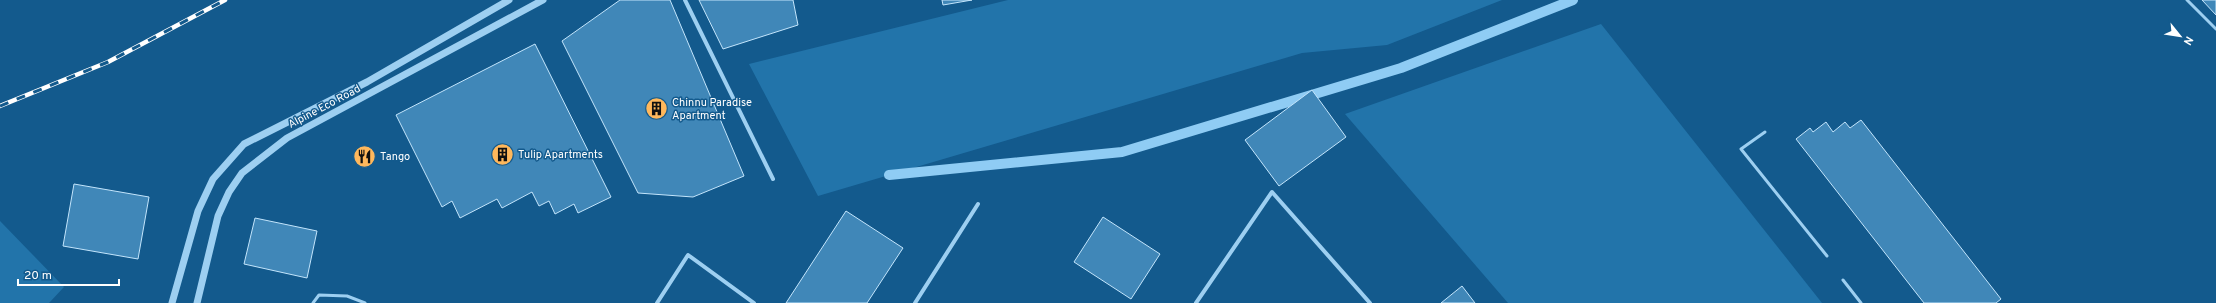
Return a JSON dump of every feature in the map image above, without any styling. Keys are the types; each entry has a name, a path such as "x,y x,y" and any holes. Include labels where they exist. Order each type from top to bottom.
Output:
{"street":[{"name":"Alpine Eco Road","path":"172,303 198,211 213,179 244,144 367,82 509,0"},
{"name":"Alpine Eco Road","path":"197,303 218,216 229,192 242,173 287,138 543,0"},
{"path":"686,0 773,179"},
{"path":"1196,303 1272,192 1370,303"},
{"path":"915,303 978,204"},
{"path":"657,303 688,255 754,303"}],"lane":[{"path":"2187,0 2216,29"},
{"path":"1765,132 1741,149 1827,256"},
{"path":"1843,280 1860,303"},
{"path":"313,303 319,295 347,296 365,303"}],"shaded area":[{"path":"1008,0 1502,0 1387,45 1302,53 818,196 749,64"},
{"path":"1601,24 1822,303 1508,303 1345,114"},
{"path":"0,221 64,287 49,303 0,303"}],"building":[{"name":"Chinnu Paradise Apartment","path":"620,0 670,0 744,176 693,197 638,193 562,41"},
{"path":"699,0 793,0 798,25 723,49"},
{"path":"942,0 972,0 943,5"},
{"path":"2202,0 2216,0 2216,15"},
{"name":"Tulip Apartments","path":"535,44 611,197 578,213 574,204 555,214 549,201 539,206 532,192 502,208 497,199 460,218 452,201 442,207 396,115"},
{"path":"1312,90 1346,137 1279,186 1245,140"},
{"path":"1861,120 2001,299 1996,303 1924,303 1796,139 1810,128 1813,132 1826,122 1833,132 1845,122 1850,128"},
{"path":"74,184 149,197 138,259 63,246"},
{"path":"846,211 903,248 867,303 786,303"},
{"path":"1103,217 1160,254 1131,299 1074,262"},
{"path":"255,218 317,231 307,278 244,264"},
{"path":"1462,286 1475,303 1441,303"}],"waterway":[{"path":"889,175 1122,152 1401,68 1573,0"}],"railway":[{"path":"0,106 108,62 225,0"}],"place":[{"name":"Chinnu Paradise Apartment","path":"656,108"},
{"name":"Tulip Apartments","path":"502,154"},
{"name":"Tango","path":"364,156"}]}
